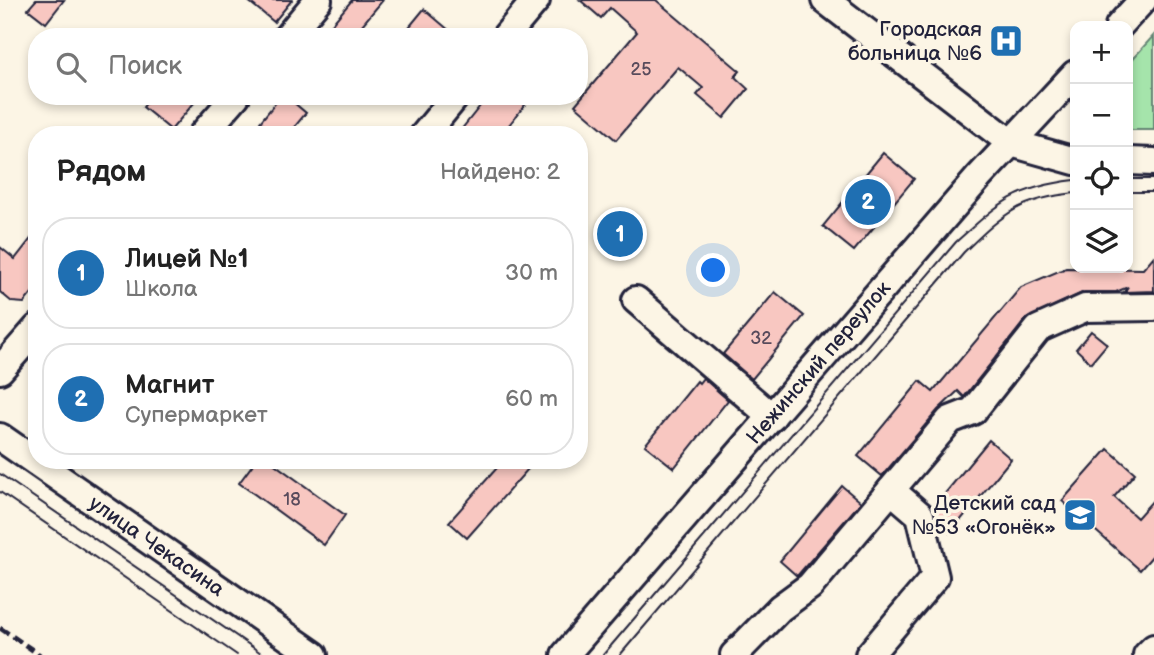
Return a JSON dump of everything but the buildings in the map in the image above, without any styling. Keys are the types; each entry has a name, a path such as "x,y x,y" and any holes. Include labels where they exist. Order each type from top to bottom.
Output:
{"street":[{"path":"295,28 318,0"},
{"path":"513,28 536,0"},
{"path":"825,0 1011,143 1070,160"},
{"path":"1124,21 1143,0"},
{"name":"Нежинский переулок","path":"570,653 772,416 1070,79"},
{"path":"210,126 228,105"},
{"path":"431,126 449,105"},
{"path":"1133,162 1154,162"},
{"path":"636,300 772,416"},
{"path":"734,655 780,608 810,586 950,420 973,411 1038,329 1085,308 1154,307"},
{"path":"0,370 28,338"},
{"name":"улица Чекасина","path":"0,437 28,456"},
{"name":"улица Чекасина","path":"46,469 314,655"},
{"path":"869,655 935,577 920,515 891,490"},
{"path":"1147,655 1154,648"}],"green space":[{"path":"1154,35 1154,130 1133,130 1133,58"}],"tram line":[{"path":"1133,179 1154,179"},
{"path":"603,655 956,242 997,207 1022,192 1070,181"},
{"path":"1133,192 1154,192"},
{"path":"620,655 964,252 1013,210 1039,199 1070,194"},
{"path":"0,474 264,655"},
{"path":"0,492 237,655"}],"railway":[{"path":"0,628 40,655"}],"place":[{"name":"Городская больница №6","path":"1006,41"},
{"name":"Магнит","path":"868,202"},
{"name":"Лицей №1","path":"620,234"},
{"name":"Детский сад №53 «Огонёк»","path":"1080,515"}]}
